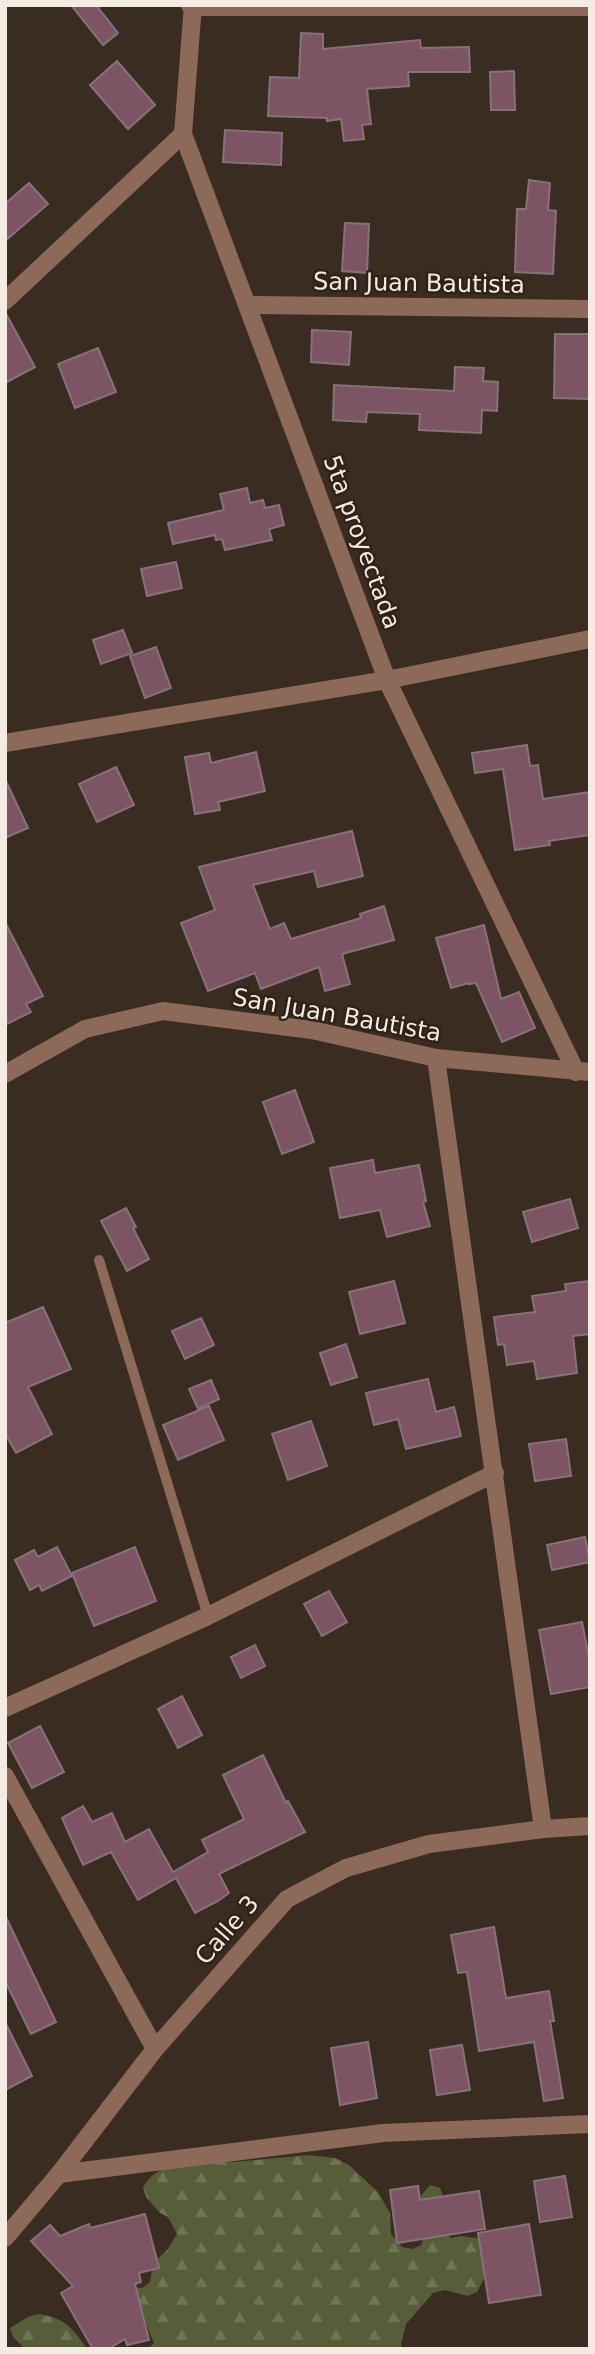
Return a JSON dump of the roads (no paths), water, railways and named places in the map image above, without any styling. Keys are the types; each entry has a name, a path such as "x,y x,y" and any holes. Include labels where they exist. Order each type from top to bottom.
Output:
{"street":[{"path":"192,6 590,7"},
{"name":"5ta proyectada","path":"192,6 183,134 387,680 583,1072"},
{"path":"5,301 183,134"},
{"name":"San Juan Bautista","path":"247,305 590,309"},
{"path":"5,743 387,680 590,639"},
{"name":"San Juan Bautista","path":"5,1074 85,1029 163,1011 312,1030 436,1058 583,1072"},
{"path":"436,1058 542,1829"},
{"path":"5,1708 208,1616 495,1474"},
{"path":"5,1776 155,2049"},
{"name":"Calle 3","path":"5,2238 59,2174 155,2049 287,1899 346,1868 429,1844 542,1829 590,1826"},
{"path":"59,2174 383,2133 590,2124"}],"lane":[{"path":"99,1260 208,1616"}]}
